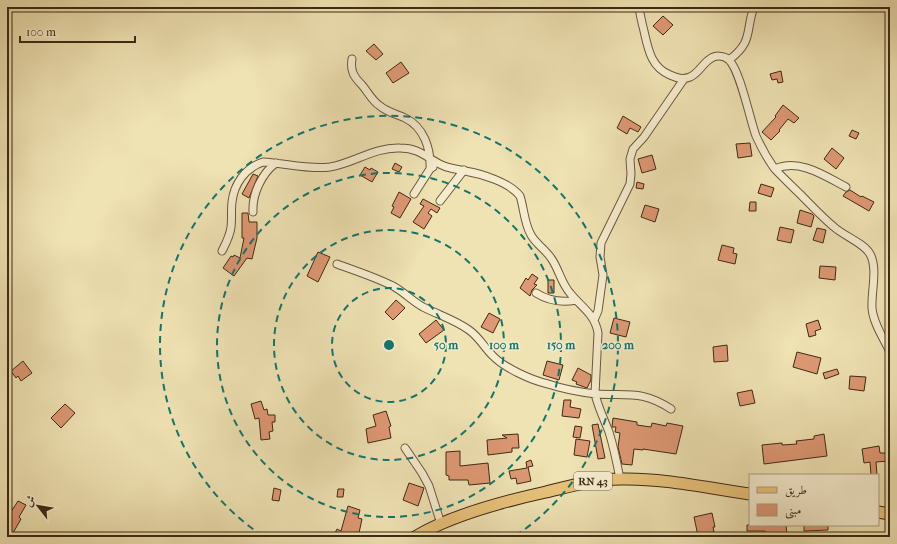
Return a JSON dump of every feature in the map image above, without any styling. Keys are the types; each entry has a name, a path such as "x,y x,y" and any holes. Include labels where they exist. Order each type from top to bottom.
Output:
{"main road":[{"name":"RN 43","path":"415,537 441,524 480,510 526,496 596,480 643,479 749,494"},
{"path":"879,512 890,514"}],"street":[{"path":"639,7 648,50 652,59 665,73 684,79 692,77 708,59 715,56 723,56 734,66 756,136 775,169 835,228 865,247 870,253 873,260 872,309 874,318 890,352"},
{"path":"729,60 736,55 746,41 754,7"},
{"path":"352,59 350,66 352,74 378,106 386,111 412,121 418,128 428,148 430,169 414,194"},
{"path":"594,320 598,311 603,275 600,257 601,243 630,184 630,154 632,149 644,137 684,79"},
{"path":"222,251 230,236 232,202 237,184 242,176 255,165 263,162 319,168 329,167 348,162 376,151 399,148 412,149 443,166"},
{"path":"253,212 253,199 262,179 270,167 276,163"},
{"path":"775,169 787,165 803,167 822,174 846,187"},
{"path":"430,169 443,166 480,174 496,180 516,191 522,201 529,233 552,258 569,293 586,309 594,320 598,333 595,394 615,455 620,479"},
{"path":"440,201 464,170"},
{"path":"336,264 370,276 392,286 423,307 461,325 478,338 491,355 499,362 546,384 564,389 595,394 637,394 655,400 671,409"},
{"path":"536,293 555,301 562,302 576,300"},
{"path":"404,448 422,473 429,486 441,524"}],"building":[{"path":"663,16 673,25 663,35 653,26"},
{"path":"374,44 383,54 376,60 366,51"},
{"path":"401,62 409,73 393,83 386,73"},
{"path":"781,71 783,82 778,83 777,79 772,80 770,74"},
{"path":"783,105 799,118 794,123 788,119 779,130 780,131 771,140 762,132 776,117 775,116"},
{"path":"623,116 641,127 638,132 630,128 627,134 617,128"},
{"path":"852,130 859,133 856,139 849,136"},
{"path":"750,143 752,156 738,158 736,144"},
{"path":"832,148 844,158 836,169 824,159"},
{"path":"652,155 656,169 642,173 638,159"},
{"path":"395,163 402,167 399,172 392,169"},
{"path":"365,167 370,170 371,168 378,172 372,182 360,175"},
{"path":"253,174 258,176 249,198 242,194"},
{"path":"637,182 644,184 643,189 636,188"},
{"path":"761,184 774,188 771,197 758,193"},
{"path":"850,190 861,197 862,196 874,202 869,211 843,196"},
{"path":"399,192 411,199 400,218 391,213 394,207 392,206"},
{"path":"423,199 440,208 437,213 431,209 428,213 432,216 424,229 413,222 424,206 420,204"},
{"path":"750,202 756,202 756,211 749,211"},
{"path":"645,205 659,209 655,222 641,217"},
{"path":"800,210 814,216 811,227 797,223"},
{"path":"242,213 248,213 249,222 257,222 257,238 252,259 247,258 234,276 223,268 231,256 233,257 234,255 240,258 244,238 242,238"},
{"path":"780,227 794,230 791,243 777,240"},
{"path":"817,228 826,230 823,243 813,240"},
{"path":"722,245 734,248 733,253 737,254 735,264 718,260"},
{"path":"318,252 330,257 318,282 307,276"},
{"path":"820,266 836,267 835,280 819,278"},
{"path":"532,274 538,278 534,284 537,285 532,290 530,296 520,288 526,278 528,280"},
{"path":"548,280 554,280 554,293 548,293"},
{"path":"396,300 405,308 393,320 385,312"},
{"path":"489,313 500,319 493,333 481,327"},
{"path":"614,318 630,322 626,337 610,333"},
{"path":"436,320 444,330 426,343 419,334"},
{"path":"818,320 821,329 815,331 816,335 809,337 806,324"},
{"path":"727,345 728,361 714,362 713,347"},
{"path":"797,352 821,358 817,374 793,367"},
{"path":"23,361 32,373 21,381 18,376 16,378 11,371"},
{"path":"547,361 563,365 559,380 543,375"},
{"path":"578,368 591,375 591,380 587,388 576,384 577,382 572,380"},
{"path":"837,369 839,374 825,379 823,373"},
{"path":"850,376 866,377 864,391 849,389"},
{"path":"752,390 755,403 740,406 737,393"},
{"path":"564,400 571,400 570,407 581,409 579,418 562,416"},
{"path":"261,401 264,410 267,409 268,415 275,415 275,422 272,422 273,431 269,432 270,439 261,440 259,418 255,419 251,404"},
{"path":"65,404 75,413 61,428 51,418"},
{"path":"386,411 391,426 389,427 391,438 368,443 366,429 376,426 373,415"},
{"path":"613,418 637,422 637,425 651,427 652,423 666,426 667,423 683,426 676,454 634,449 632,465 622,464 618,447 620,433 615,432 616,427 612,427"},
{"path":"598,424 605,458 598,459 592,425"},
{"path":"575,426 582,427 580,438 573,437"},
{"path":"518,434 519,448 512,448 512,452 488,455 487,440 507,438 502,435"},
{"path":"824,434 827,456 764,464 762,445 782,443 782,445 797,444 796,441 814,439 814,436"},
{"path":"576,439 590,441 587,457 574,455"},
{"path":"879,446 880,453 890,453 890,461 876,462 877,474 871,474 870,462 864,463 862,449"},
{"path":"460,451 460,466 488,463 490,483 469,485 468,480 449,480 449,476 446,475 446,452"},
{"path":"531,460 533,466 528,467 531,481 517,484 516,478 511,479 509,471 527,468 526,462"},
{"path":"409,483 424,488 418,506 403,500"},
{"path":"274,488 281,490 279,501 272,500"},
{"path":"338,489 344,489 343,497 337,497"},
{"path":"18,501 26,505 19,517 21,519 13,533 7,529 7,518"},
{"path":"348,506 360,510 358,518 362,519 359,533 356,532 353,536 355,537 333,537 337,529 341,531"},
{"path":"712,513 715,527 713,527 714,532 698,536 694,517"},
{"path":"747,525 786,526 787,535 779,535 779,537 765,536 765,531 747,531"},
{"path":"804,526 828,526 828,530 804,531"}]}
